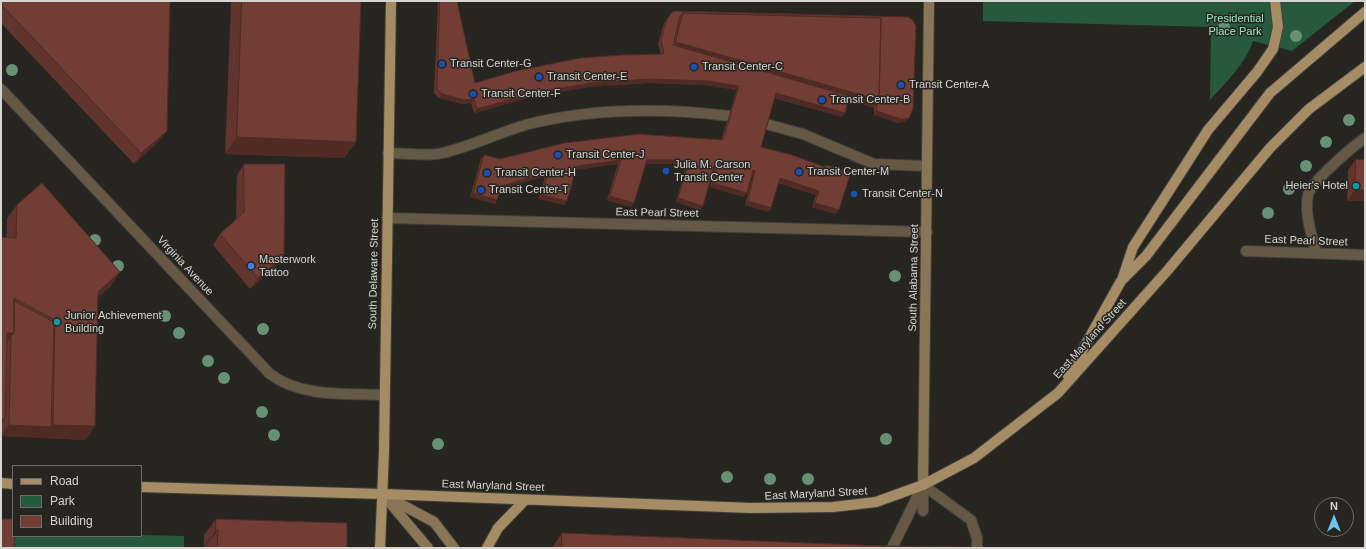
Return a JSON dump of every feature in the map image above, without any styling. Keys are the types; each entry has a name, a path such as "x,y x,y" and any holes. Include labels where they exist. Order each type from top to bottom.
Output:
{"main road":[{"name":"South Delaware Street","path":"380,548 391,1"},
{"name":"South Alabama Street","path":"923,485 930,1"},
{"path":"1058,393 1121,281 1133,247 1208,130 1257,72 1273,49 1278,28 1275,1"},
{"path":"1121,281 1146,256 1270,93 1365,12"},
{"name":"East Maryland Street","path":"142,487 794,508 866,504 923,485 974,458 1058,393 1167,271 1270,148 1309,109 1365,67"},
{"path":"1,483 12,484"},
{"path":"382,494 428,548"},
{"path":"382,494 434,522 454,548"},
{"path":"487,548 498,528 525,500"}],"street":[{"name":"Virginia Avenue","path":"1,89 270,374 288,384 304,390 384,395"},
{"path":"388,153 442,154 491,136 530,124 569,116 650,110 728,116"},
{"path":"766,124 803,134 874,164 927,166"},
{"path":"1316,253 1308,221 1308,194 1317,182 1344,155 1365,138"},
{"name":"East Pearl Street","path":"387,218 926,232"},
{"name":"East Pearl Street","path":"1246,251 1365,255"},
{"path":"923,485 923,511"},
{"path":"923,485 971,520 977,538 977,548"},
{"name":"South Alabama Street","path":"892,548 923,485"}],"green space":[{"name":"Presidential Place Park","path":"983,1 1355,1 1292,51 1253,41 1250,50 1240,65 1210,100 1211,27 983,21"},
{"path":"142,535 184,536 184,548 8,548 13,537 142,537"}],"building":[{"path":"1,1 170,1 167,131 141,153 1,4"},
{"path":"242,1 361,1 356,142 237,137"},
{"path":"440,1 457,1 475,83 516,71 580,58 664,54 661,40 667,19 672,12 675,11 908,17 913,20 916,26 913,109 909,118 901,119 876,111 879,100 881,18 683,13 680,16 673,45 849,96 845,113 776,93 761,147 792,155 825,167 826,165 851,172 839,210 815,203 819,191 780,178 771,208 748,201 755,171 753,170 747,193 713,183 717,167 714,166 703,206 678,198 689,162 676,160 647,160 634,203 610,196 621,160 577,166 567,201 542,195 548,172 502,186 497,200 473,193 484,155 500,159 564,143 639,134 723,140 739,86 708,81 651,79 592,83 533,93 477,109 474,99 465,100 442,94 437,90"},
{"path":"683,13 881,18 879,100 676,42"},
{"path":"1356,159 1365,160 1365,190 1355,190"},
{"path":"244,164 285,164 284,255 258,278 220,234 244,212"},
{"name":"Junior Achievement Building","path":"42,183 120,272 98,292 95,426 53,425 55,320 14,298 14,333 7,333 5,419 1,419 1,237 16,238 17,205"},
{"path":"14,301 54,322 51,427 9,425 11,336 14,333"},
{"path":"1,519 12,519 12,537 15,537 14,548 1,548"},
{"path":"216,519 347,523 347,548 217,548 218,530 216,530"},
{"path":"562,533 883,546 970,548 562,548"}],"place":[{"name":"Transit Center-G","path":"442,64"},
{"name":"Transit Center-C","path":"694,67"},
{"name":"Transit Center-E","path":"539,77"},
{"name":"Transit Center-A","path":"901,85"},
{"name":"Transit Center-F","path":"473,94"},
{"name":"Transit Center-B","path":"822,100"},
{"name":"Transit Center-J","path":"558,155"},
{"name":"Julia M. Carson Transit Center","path":"666,171"},
{"name":"Transit Center-M","path":"799,172"},
{"name":"Transit Center-H","path":"487,173"},
{"name":"Heier's Hotel","path":"1356,186"},
{"name":"Transit Center-T","path":"481,190"},
{"name":"Transit Center-N","path":"854,194"},
{"name":"Masterwork Tattoo","path":"251,266"},
{"name":"Junior Achievement Building","path":"57,322"}]}
